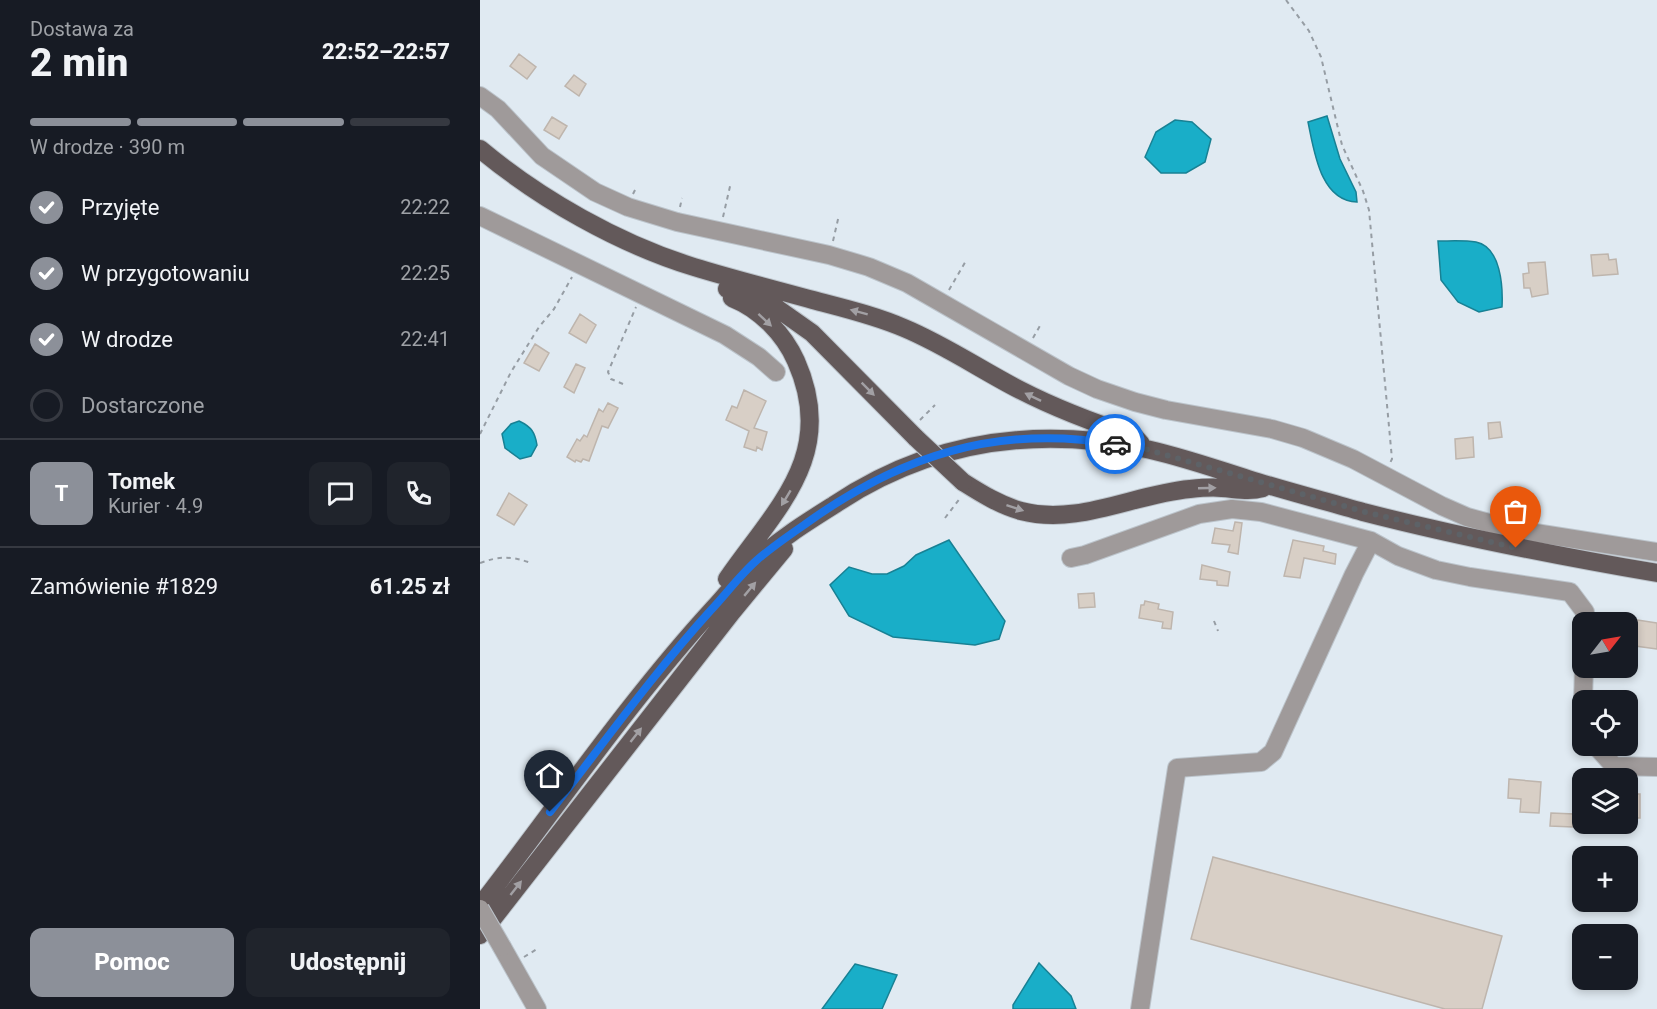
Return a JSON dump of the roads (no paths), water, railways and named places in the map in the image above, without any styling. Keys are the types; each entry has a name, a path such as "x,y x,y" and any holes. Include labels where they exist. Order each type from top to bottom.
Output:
{"main road":[{"path":"480,149 504,169 611,233 692,266 871,316 904,328 943,346 1018,390 1064,412 1134,436 1145,449"},
{"path":"480,164 563,218 601,238 673,271 762,300 794,319 812,333 916,438 967,484 997,502 1023,511 1058,514 1092,510 1165,492 1220,488 1253,491 1269,486"},
{"path":"689,635 792,488 802,467 809,435 807,391 802,374 786,343 757,313 725,294 719,286"},
{"path":"480,908 634,702 689,635 756,562 807,523 860,488 906,465 955,449 988,443 1054,438 1105,442 1145,449 1269,486 1455,534 1536,552 1657,573"},
{"path":"480,934 732,612 807,523"}],"street":[{"path":"480,96 498,109 542,156 595,192 644,213 830,255 869,267 907,283 1069,376 1135,402 1166,410 1272,429 1303,438 1353,459 1442,507 1467,517 1511,529 1657,552"},
{"path":"480,216 725,335 759,357 776,372"},
{"path":"1071,558 1198,514 1232,509 1261,512 1371,540 1398,556 1436,570 1570,592 1585,612"},
{"path":"1140,1009 1177,768 1261,762 1273,752 1371,540"},
{"path":"1605,756 1614,766 1657,767"},
{"path":"480,908 537,1009"}],"water":[{"path":"1327,116 1340,159 1356,192 1357,202 1335,193 1327,184 1316,159 1308,122"},
{"path":"1175,120 1192,122 1211,139 1205,162 1186,173 1161,173 1145,157 1156,132"},
{"path":"1438,241 1476,242 1491,251 1501,279 1502,307 1479,312 1458,302 1441,280"},
{"path":"519,421 532,431 537,445 531,456 520,459 505,448 502,434 511,424"},
{"path":"949,540 1005,621 999,639 975,645 893,637 849,616 830,585 849,567 872,574 887,574 904,566 916,555"},
{"path":"1039,963 1071,996 1076,1009 1013,1009 1013,1005"},
{"path":"855,964 897,975 882,1009 822,1009"}]}
